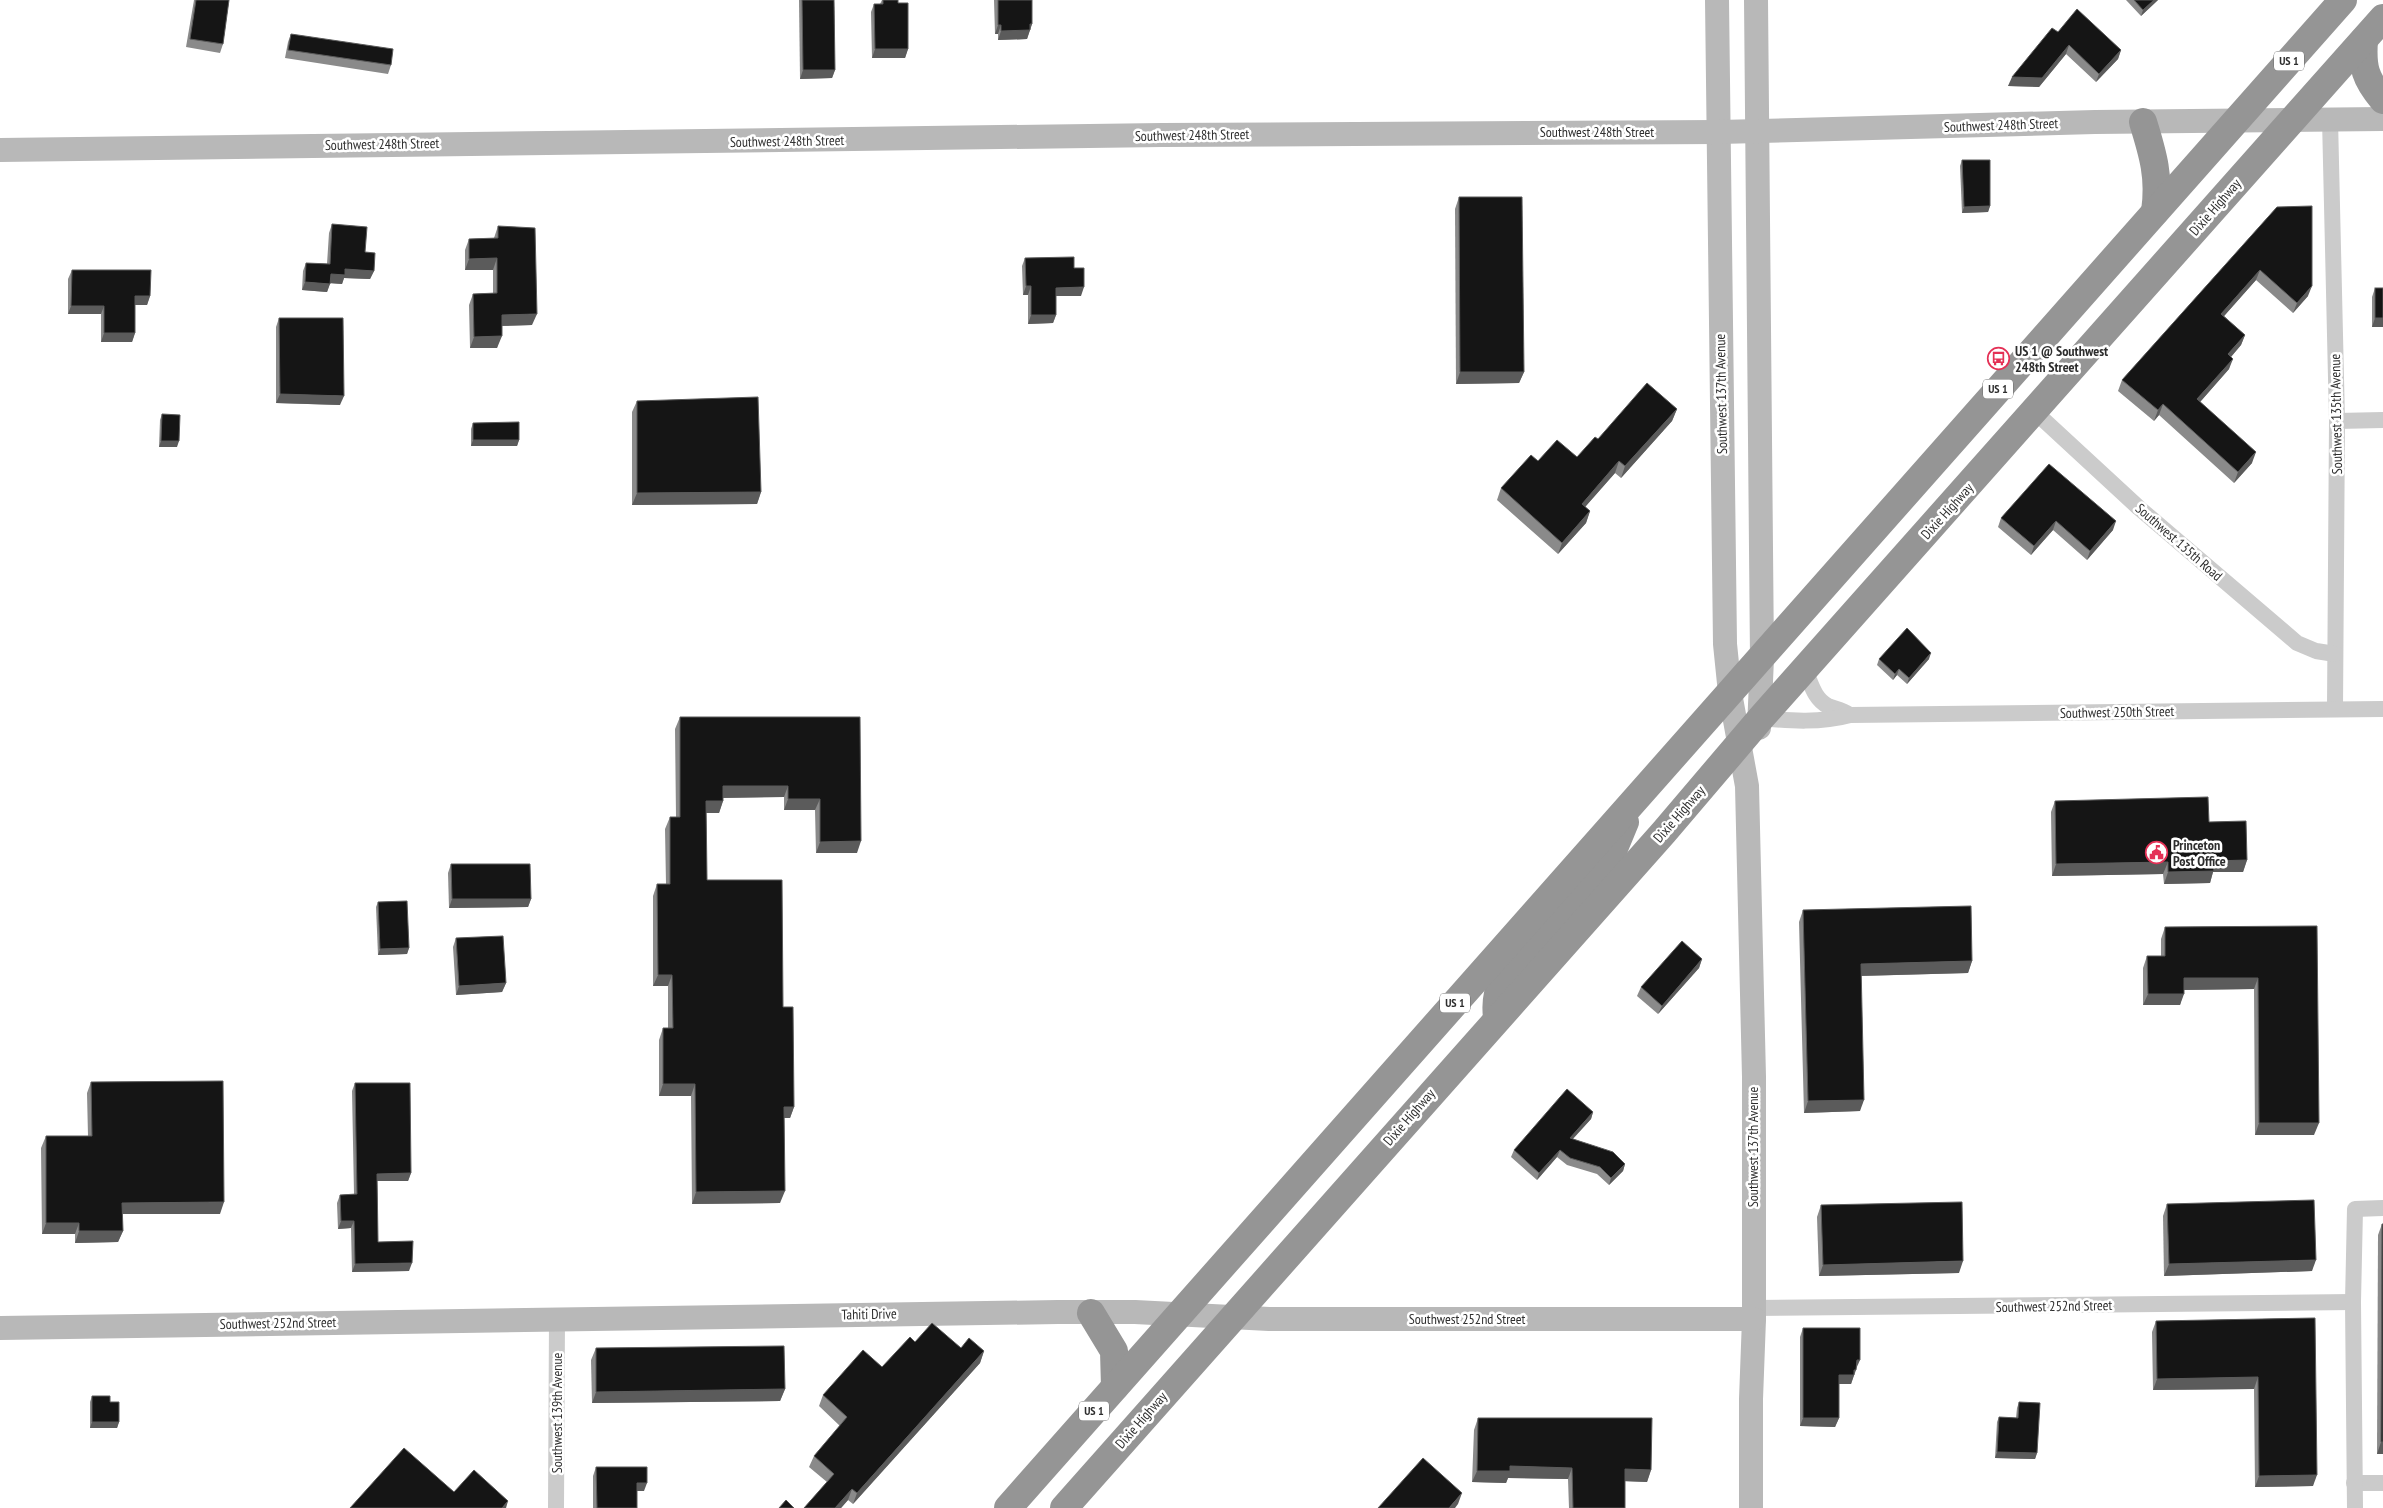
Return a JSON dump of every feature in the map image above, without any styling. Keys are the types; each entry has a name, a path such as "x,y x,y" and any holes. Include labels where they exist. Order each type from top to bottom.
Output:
{"highway":[{"name":"US 1","path":"1008,1508 2343,0"},
{"name":"Dixie Highway","path":"1064,1508 1738,746 1760,718 2035,412 2383,18"},
{"path":"2364,40 2362,60 2364,70 2383,100"},
{"path":"2143,122 2155,159 2158,190 2155,212"},
{"path":"1497,1017 1498,990 1506,975 1608,863 1634,800"},
{"path":"1091,1313 1114,1352 1115,1387"}],"street":[{"name":"Southwest 137th Avenue","path":"1717,0 1725,644 1738,746 1747,786 1754,1077 1754,1314 1751,1508"},
{"name":"Southwest 137th Avenue","path":"1747,786 1760,718 1762,658 1756,0"},
{"name":"Southwest 135th Avenue","path":"2330,119 2337,421 2335,709"},
{"name":"Southwest 248th Street","path":"0,150 1182,135 1718,132 2143,122 2383,119"},
{"name":"Southwest 135th Road","path":"2035,412 2139,508 2297,643 2316,651 2335,654"},
{"path":"2337,421 2383,420"},
{"name":"Southwest 250th Street","path":"1805,670 1818,699 1826,705 1842,710 1850,715"},
{"name":"Southwest 250th Street","path":"1760,718 1833,720 1850,715 2011,715 2205,710 2383,709"},
{"path":"2355,1508 2353,1302 2355,1209 2383,1208"},
{"name":"Southwest 252nd Street","path":"1181,1314 1231,1317 1754,1314 2353,1302"},
{"name":"Tahiti Drive","path":"557,1318 1091,1313 1181,1314"},
{"name":"Southwest 252nd Street","path":"0,1328 557,1318"},
{"name":"Southwest 139th Avenue","path":"556,1508 557,1318"},
{"path":"2354,1483 2383,1483"}],"building":[{"path":"196,0 229,0 223,44 190,39"},
{"path":"802,0 834,0 835,70 803,70"},
{"path":"883,0 898,0 898,3 908,3 908,49 875,49 874,4 883,4"},
{"path":"998,0 1032,0 1032,24 1030,24 1030,30 1001,31 1001,25 998,25"},
{"path":"2134,0 2154,0 2143,10"},
{"path":"2077,9 2121,50 2099,74 2069,45 2042,78 2012,77 2052,28 2058,32"},
{"path":"291,34 393,49 391,65 288,50"},
{"path":"1962,160 1990,160 1990,206 1964,207"},
{"path":"1459,197 1522,197 1524,372 1460,372"},
{"path":"2312,206 2312,286 2297,303 2260,270 2221,314 2245,335 2228,354 2233,359 2197,399 2256,452 2238,472 2163,404 2158,410 2122,380 2277,207"},
{"path":"332,224 367,227 365,252 375,253 374,271 345,269 345,275 331,274 330,284 305,282 306,263 330,264"},
{"path":"498,226 535,228 537,314 502,315 502,336 474,337 473,294 497,293 497,258 469,259 469,239 498,238"},
{"path":"1074,257 1074,268 1084,268 1084,287 1056,288 1056,315 1031,315 1031,286 1026,286 1025,258"},
{"path":"72,270 151,270 150,296 135,296 135,333 104,333 104,306 71,306"},
{"path":"2375,288 2383,288 2383,318 2375,318"},
{"path":"279,318 343,318 344,396 280,394"},
{"path":"1647,383 1677,409 1625,466 1619,461 1582,504 1590,511 1562,543 1501,488 1531,455 1538,461 1557,440 1577,457 1595,437 1598,439"},
{"path":"758,397 761,492 637,493 637,401"},
{"path":"162,414 180,415 179,441 161,441"},
{"path":"519,422 519,440 473,440 473,423"},
{"path":"2049,464 2116,521 2090,551 2056,521 2034,546 2001,518"},
{"path":"1907,628 1931,653 1909,678 1899,669 1895,674 1879,659"},
{"path":"680,717 860,717 861,841 820,842 820,799 788,799 788,786 723,786 723,801 706,801 707,880 782,880 783,1007 793,1007 794,1107 784,1107 785,1191 696,1192 695,1084 663,1084 663,1028 673,1028 672,975 658,975 657,884 670,884 670,817 680,817"},
{"path":"2208,797 2209,822 2246,821 2247,860 2213,861 2214,871 2168,872 2168,862 2056,864 2055,801"},
{"path":"451,864 530,864 531,899 452,899"},
{"path":"407,901 409,948 380,949 378,902"},
{"path":"1971,906 1972,961 1861,964 1864,1100 1808,1101 1803,910"},
{"path":"2317,926 2319,1123 2259,1123 2258,978 2184,978 2184,994 2148,994 2147,956 2165,956 2165,927"},
{"path":"503,936 506,983 459,986 456,938"},
{"path":"1682,941 1702,959 1662,1006 1641,987"},
{"path":"223,1081 224,1202 122,1203 123,1231 79,1231 79,1223 46,1223 46,1136 92,1136 91,1082"},
{"path":"355,1083 410,1083 411,1173 377,1174 378,1242 413,1241 412,1263 355,1264 354,1221 341,1221 340,1195 357,1194"},
{"path":"1567,1089 1593,1112 1570,1138 1613,1152 1625,1164 1611,1178 1600,1167 1570,1158 1560,1150 1539,1173 1514,1150"},
{"path":"2314,1200 2316,1260 2169,1264 2167,1204"},
{"path":"1962,1202 1963,1261 1823,1265 1821,1205"},
{"path":"2382,1224 2383,1442 2381,1442"},
{"path":"2315,1318 2317,1475 2259,1476 2258,1377 2157,1379 2156,1321"},
{"path":"932,1323 961,1348 969,1338 984,1351 857,1493 852,1489 835,1508 804,1508 834,1474 814,1456 847,1417 823,1395 863,1350 882,1367 910,1337 915,1342"},
{"path":"1803,1328 1860,1328 1860,1360 1857,1360 1854,1375 1839,1375 1839,1418 1803,1418"},
{"path":"784,1346 785,1389 596,1392 596,1348"},
{"path":"92,1396 110,1396 110,1402 119,1402 119,1422 92,1422"},
{"path":"2019,1402 2040,1403 2037,1453 1997,1452 1999,1417 2018,1418"},
{"path":"1478,1418 1652,1418 1651,1470 1625,1469 1625,1508 1573,1508 1572,1468 1510,1466 1510,1471 1477,1471"},
{"path":"404,1448 454,1492 474,1470 508,1501 502,1508 350,1508"},
{"path":"1423,1458 1462,1493 1449,1508 1378,1508"},
{"path":"596,1467 647,1467 647,1483 637,1483 637,1508 597,1508"},
{"path":"786,1500 794,1508 779,1508"}],"place":[{"name":"US 1 @ Southwest 248th Street","path":"1999,359"},
{"name":"Princeton Post Office","path":"2157,853"}]}
